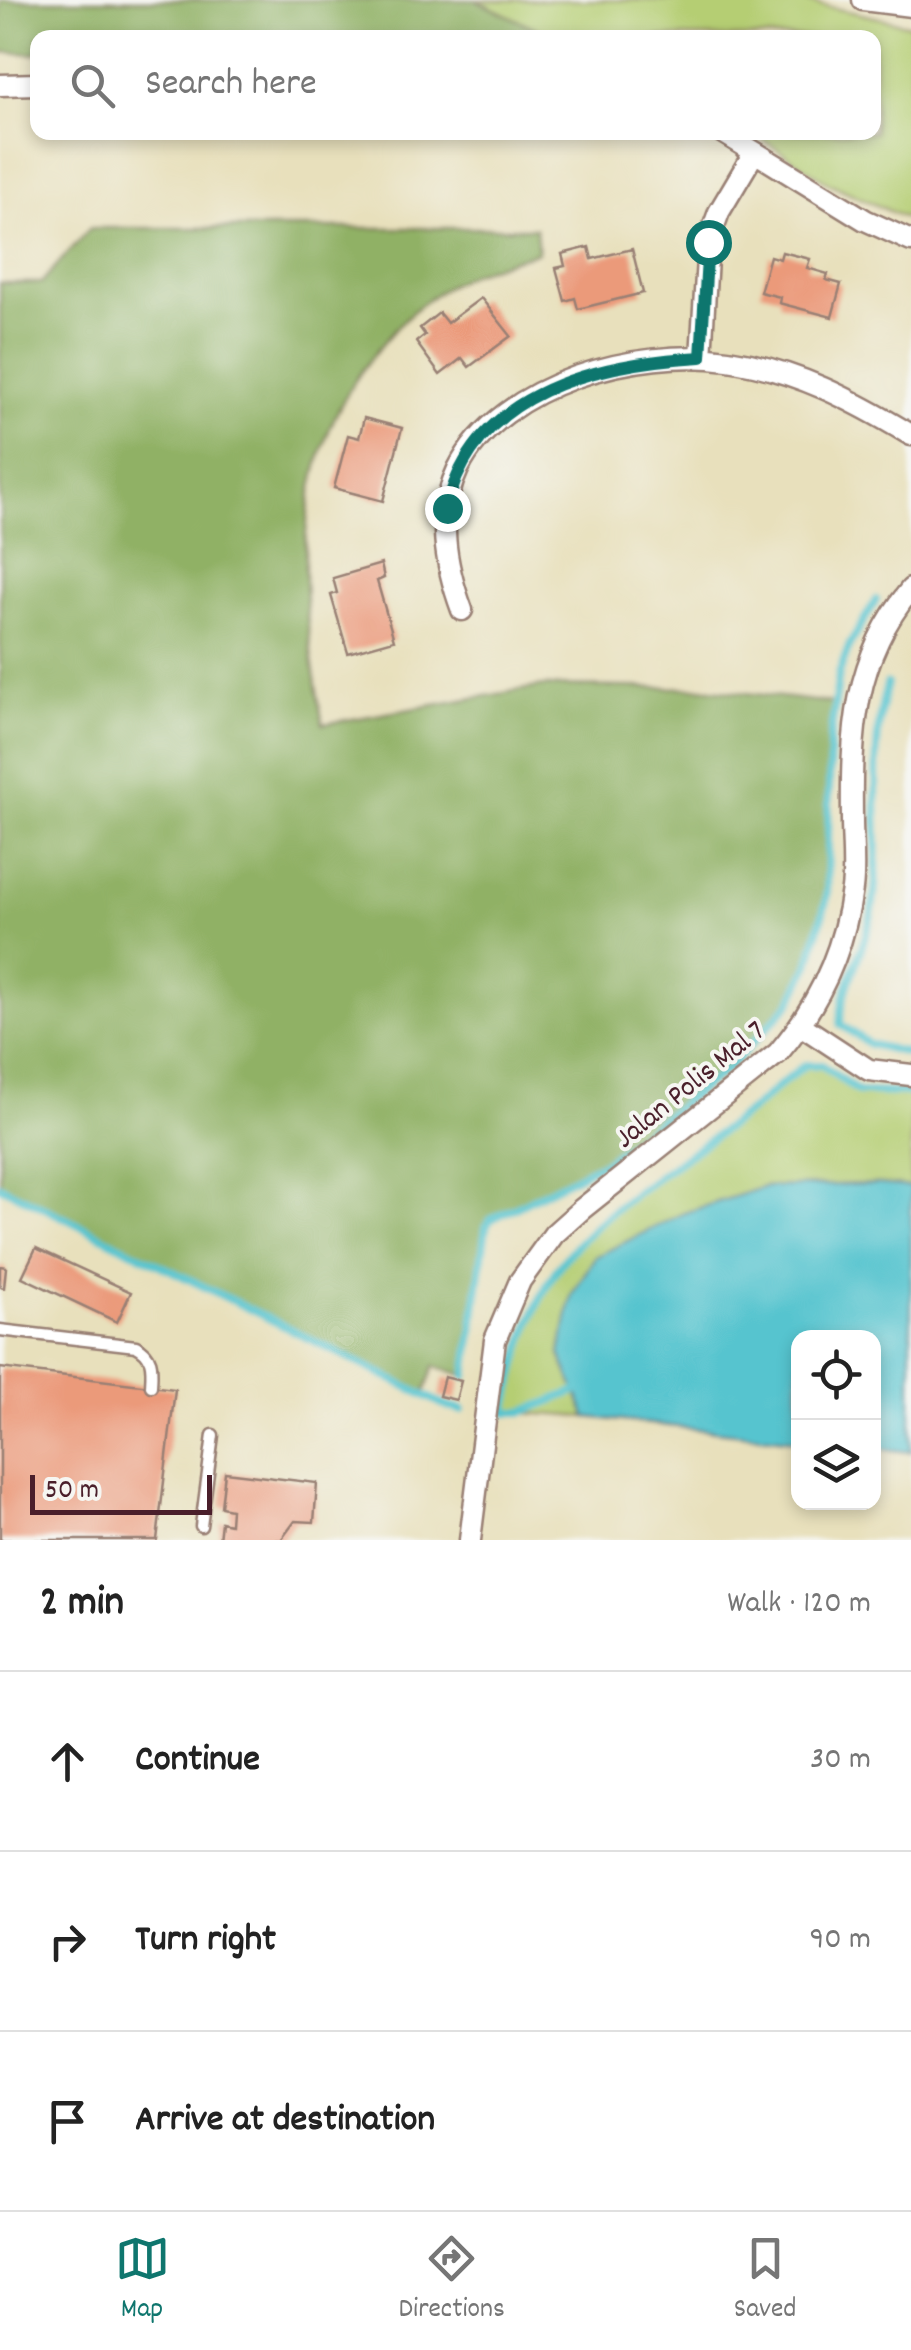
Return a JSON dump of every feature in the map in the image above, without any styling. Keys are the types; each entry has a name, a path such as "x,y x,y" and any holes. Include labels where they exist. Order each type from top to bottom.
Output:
{"street":[{"path":"863,0 911,6"},
{"path":"0,85 30,84"},
{"path":"734,140 865,220 911,241"},
{"path":"701,357 708,242 719,212 754,153"},
{"path":"462,610 446,559 447,508 459,467 488,431 518,406 590,373 642,360 701,357 752,364 800,377 863,406 911,435"},
{"name":"Jalan Polis Mal 7","path":"470,1540 495,1340 520,1281 554,1234 582,1208 778,1053 802,1026 826,984 852,888 852,748 857,703 877,642 911,590"},
{"path":"802,1026 869,1070 911,1075"}],"lane":[{"path":"0,1330 136,1346 147,1352 152,1363 151,1386"},
{"path":"201,1526 212,1435"}],"green space":[{"path":"0,0 475,0 539,30 30,30 30,54 0,52"},
{"path":"475,0 798,0 911,25 911,221 830,184 764,140 881,140 881,30 539,30"},
{"path":"90,228 536,228 538,252 453,283 398,326 343,401 324,444 312,489 305,582 323,724 544,686 702,688 834,703 827,898 809,965 791,1002 729,1068 606,1161 490,1220 466,1376 434,1366 424,1395 0,1186 0,283 41,283"},
{"path":"805,1065 822,1065 858,1092 911,1093 911,1187 764,1187 560,1354 587,1417 506,1412 529,1324 553,1275 569,1254 639,1190 740,1118"}],"water":[{"path":"764,1187 911,1187 911,1452 881,1449 881,1330 791,1330 791,1439 587,1417 560,1354 572,1294 595,1257 684,1213"}],"building":[{"path":"589,247 592,259 632,249 643,293 578,309 575,298 565,301 556,268 565,266 562,254"},
{"path":"782,252 810,259 807,268 828,274 826,280 841,284 832,317 779,303 780,297 760,292 770,256 780,259"},
{"path":"481,298 511,336 469,367 462,358 440,375 416,342 425,335 420,328 439,313 447,323"},
{"path":"364,418 402,428 383,501 334,488 348,435 359,438"},
{"path":"381,564 384,578 377,581 394,640 348,653 331,595 337,593 333,578"},
{"path":"36,1248 131,1292 117,1322 22,1277"},
{"path":"0,1266 6,1267 4,1288 0,1287"},
{"path":"0,1368 175,1389 157,1540 0,1540"},
{"path":"444,1377 461,1381 456,1400 439,1396"},
{"path":"225,1472 317,1483 314,1522 295,1521 281,1540 219,1540 221,1522 230,1524 231,1509 221,1507"}],"waterway":[{"path":"466,1376 490,1220 606,1161 729,1068 791,1002 809,965 827,898 830,739 839,674 850,644 876,600"},
{"path":"887,684 876,767 873,906 845,994 840,1024 869,1044 911,1054"},
{"path":"576,1391 523,1412 506,1412 518,1358 536,1308 553,1275 592,1229 805,1065 822,1065 858,1092 911,1093"},
{"path":"0,1186 448,1407 462,1410"}],"route":[{"path":"447,508 459,467 472,448 518,406 568,381 613,366 642,360 701,357 708,242"}]}
